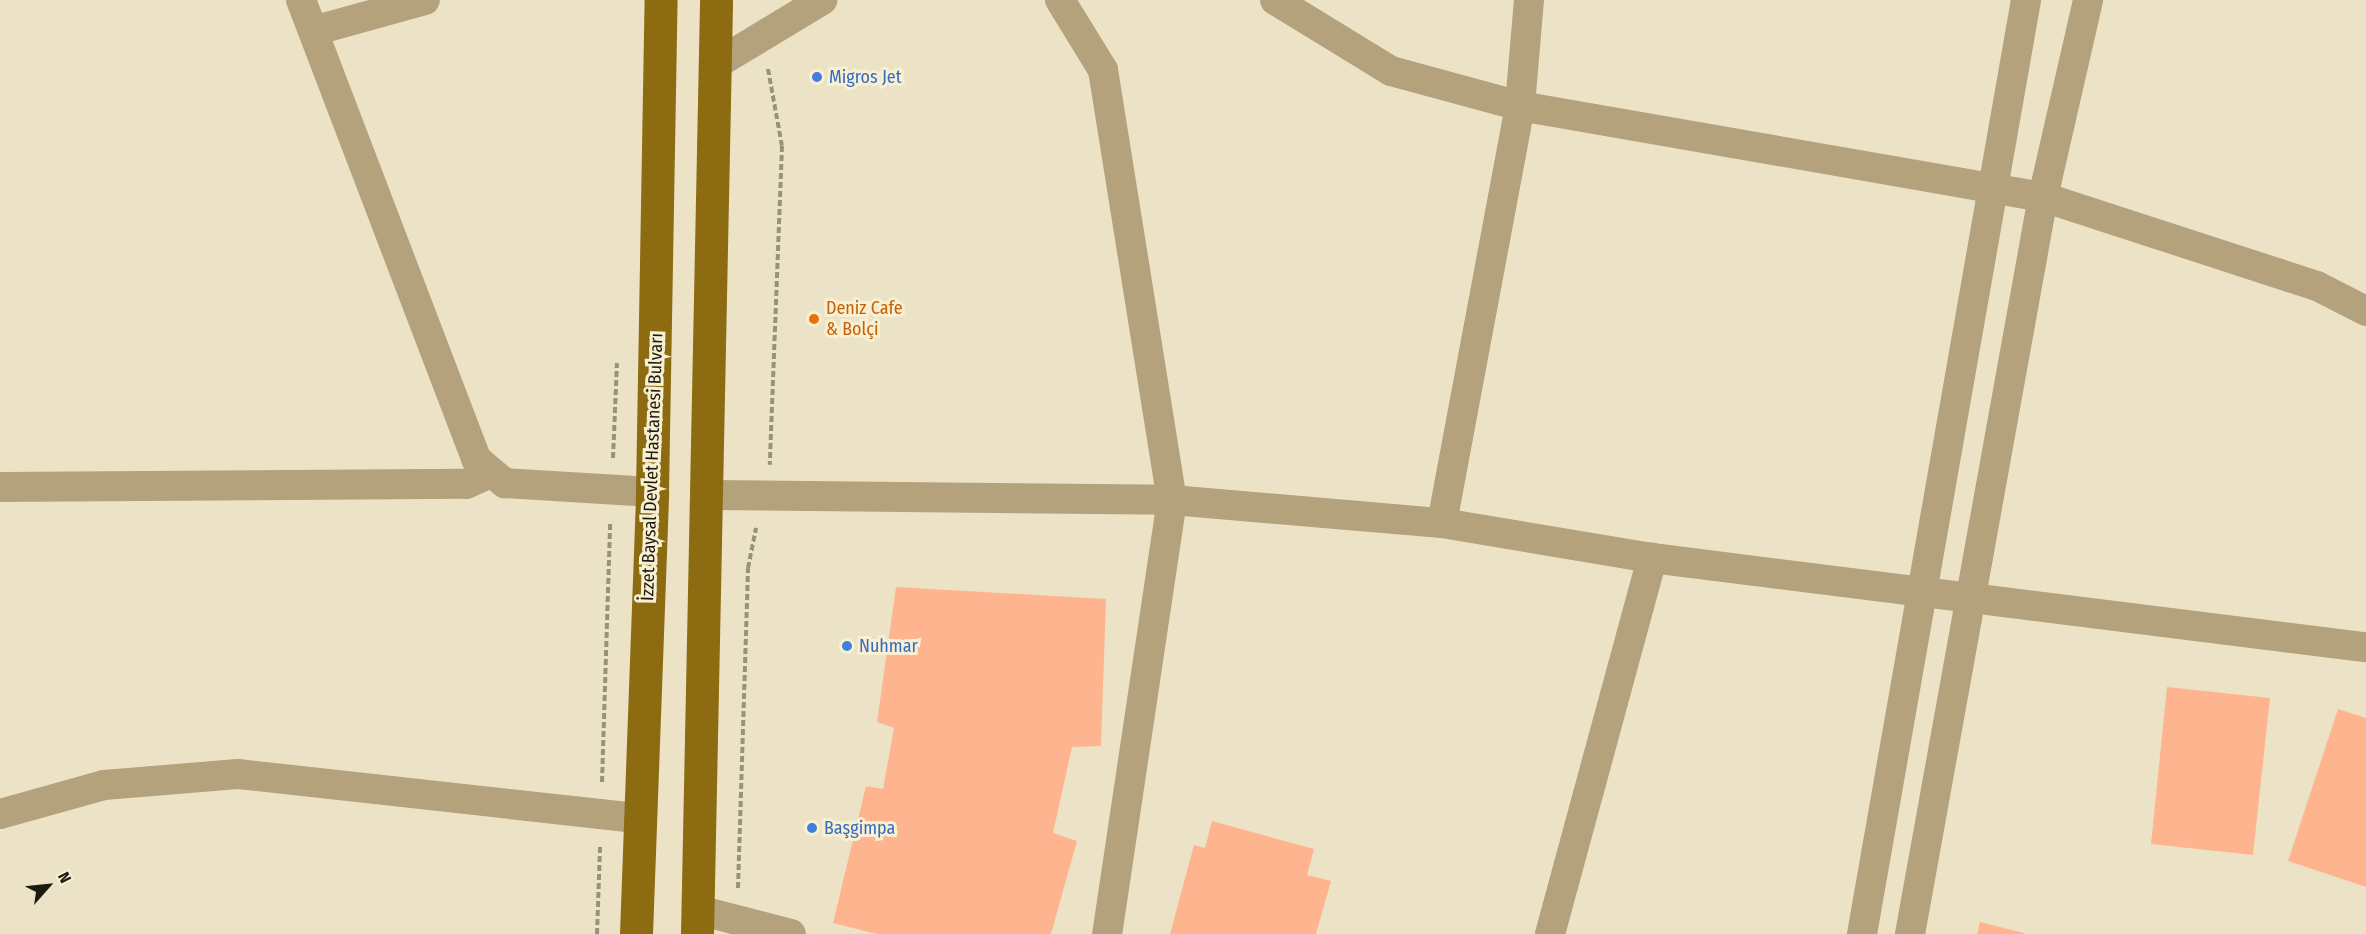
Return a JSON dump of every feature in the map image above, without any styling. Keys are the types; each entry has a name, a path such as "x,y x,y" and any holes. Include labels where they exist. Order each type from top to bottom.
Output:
{"main road":[{"name":"İzzet Baysal Devlet Hastanesi Bulvarı","path":"636,934 652,492 661,0"},
{"path":"698,922 718,63 716,0"}],"street":[{"path":"301,0 476,459 488,474 504,483 652,492"},
{"path":"313,31 383,5 425,0"},
{"path":"718,63 822,0"},
{"path":"1060,0 1103,70 1172,500 1107,934"},
{"path":"1275,0 1391,71 1520,106 1992,191 2043,197 2317,286 2366,311"},
{"path":"1442,523 1520,106 1529,0"},
{"path":"1862,934 1924,594 2026,0"},
{"path":"1910,934 1974,600 2043,197 2088,0"},
{"path":"0,487 466,484 488,474"},
{"path":"708,495 1172,500 1442,523 1652,558 1924,594 2365,647"},
{"path":"1550,934 1652,558"},
{"path":"0,814 104,785 238,774 639,818"},
{"path":"698,922 791,934"}],"building":[{"path":"896,587 1106,599 1101,746 1072,747 1053,833 1077,841 1051,934 877,934 833,923 866,786 883,789 894,728 877,722"},
{"path":"2167,687 2270,698 2253,855 2151,844"},
{"path":"2338,709 2366,718 2366,887 2288,861"},
{"path":"1212,821 1314,849 1307,875 1331,881 1316,934 1170,934 1194,845 1205,848"},
{"path":"1980,922 2024,933 2024,934 1977,934"}],"place":[{"name":"Migros Jet","path":"817,77"},
{"name":"Deniz Cafe & Bolçi","path":"814,319"},
{"name":"Nuhmar","path":"847,646"},
{"name":"Başgimpa","path":"812,828"}]}
